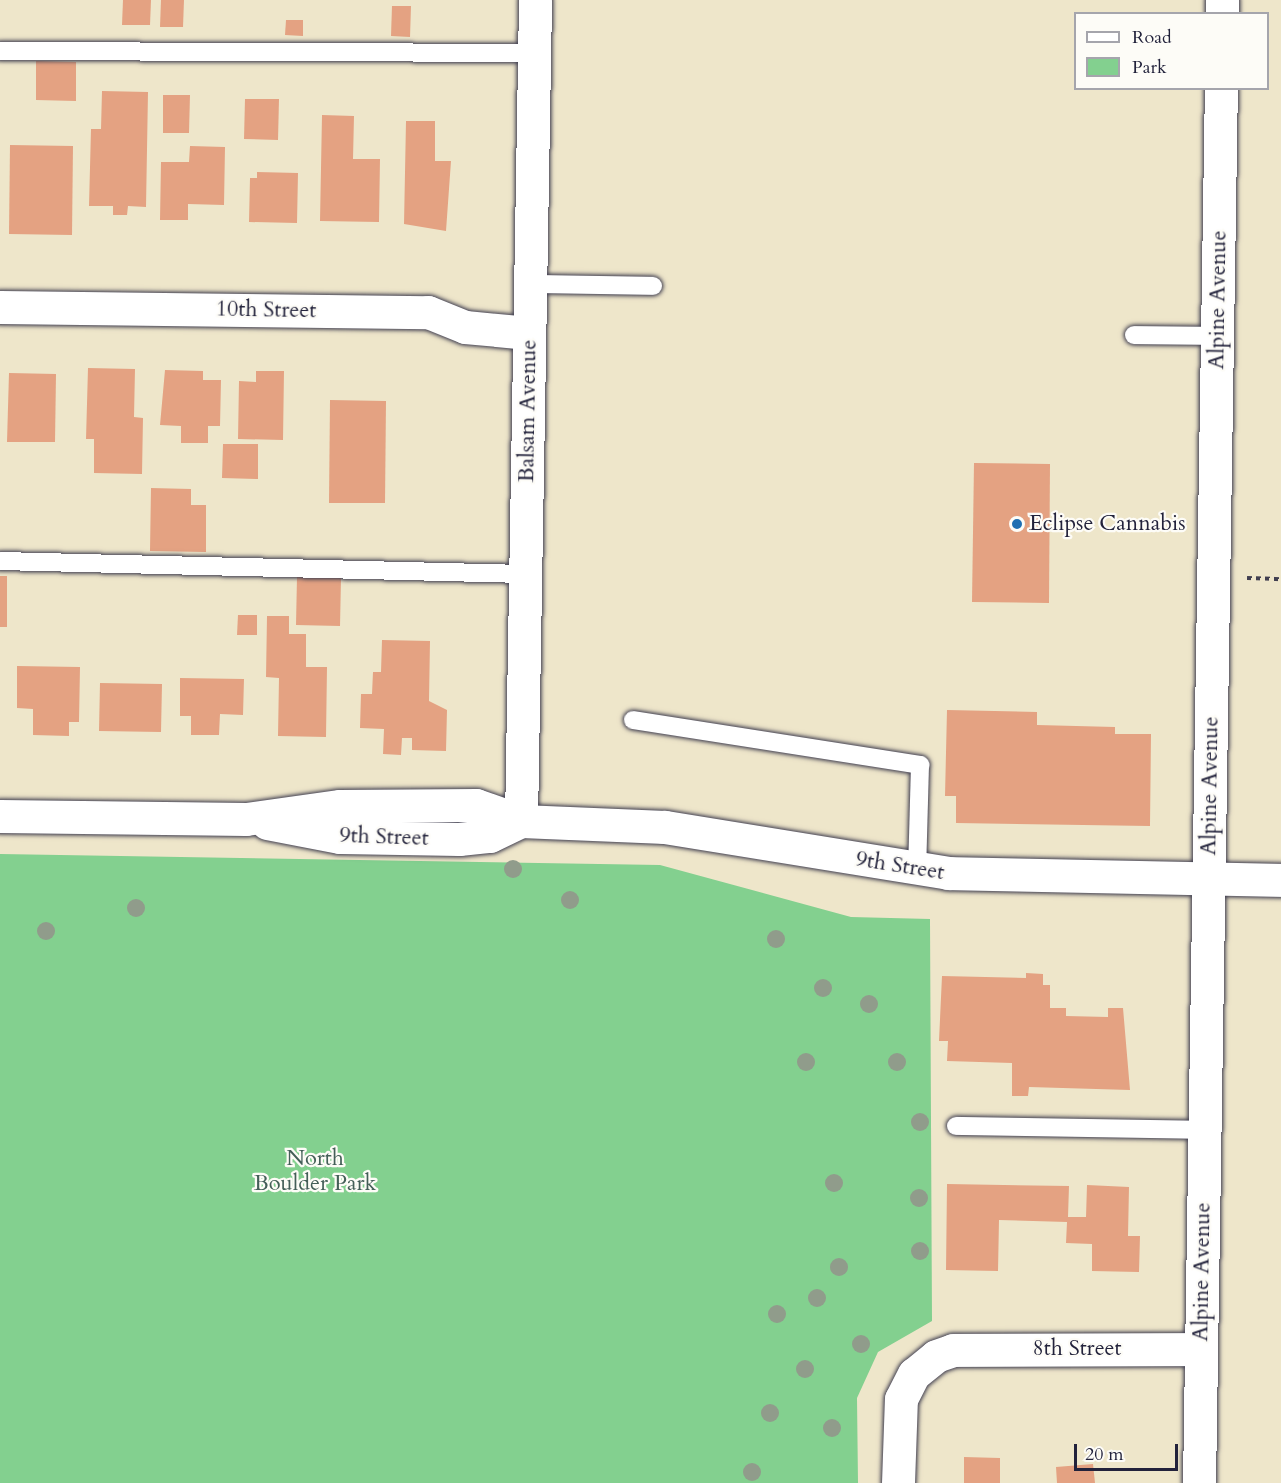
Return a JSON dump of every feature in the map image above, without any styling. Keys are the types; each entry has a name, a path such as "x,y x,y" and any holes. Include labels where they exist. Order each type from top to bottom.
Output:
{"street":[{"name":"Balsam Avenue","path":"521,821 535,0"},
{"name":"Alpine Avenue","path":"1199,1483 1221,90"},
{"name":"10th Street","path":"0,307 428,312 465,327 529,333"},
{"name":"9th Street","path":"0,816 246,819 340,806 465,805 521,821 665,827 917,870 1209,880 1281,880"},
{"name":"8th Street","path":"898,1483 901,1399 914,1374 953,1350 1201,1349"}],"lane":[{"path":"0,51 534,53"},
{"path":"530,284 653,286"},
{"path":"1134,335 1217,336"},
{"path":"0,561 526,574"},
{"path":"633,720 920,765 917,870"},
{"path":"956,1126 1204,1130"}],"green space":[{"name":"North Boulder Park","path":"0,854 660,865 851,917 930,919 932,1321 878,1352 857,1398 858,1483 0,1483"}],"building":[{"path":"123,0 151,0 150,25 122,25"},
{"path":"161,0 184,0 183,27 160,27"},
{"path":"392,6 411,6 410,37 391,36"},
{"path":"286,20 303,20 303,36 285,35"},
{"path":"36,61 76,62 76,101 36,100"},
{"path":"102,91 148,92 146,207 128,206 127,215 113,215 113,206 89,206 91,129 101,129"},
{"path":"163,95 190,95 189,133 163,133"},
{"path":"245,99 279,99 278,140 244,139"},
{"path":"322,115 354,116 353,159 380,159 379,222 320,221"},
{"path":"406,121 435,121 435,161 451,161 446,231 404,224"},
{"path":"10,145 73,146 72,235 9,234"},
{"path":"190,146 225,147 224,205 188,204 188,220 160,220 161,162 189,162"},
{"path":"257,172 298,173 297,223 249,222 250,178 257,178"},
{"path":"88,368 135,369 134,417 143,418 142,474 94,473 94,439 86,439"},
{"path":"165,370 203,371 203,380 221,380 220,426 208,426 208,443 181,443 181,426 160,425"},
{"path":"256,371 284,371 283,440 238,439 239,381 256,382"},
{"path":"9,373 56,374 55,442 7,442"},
{"path":"330,400 386,401 385,503 329,503"},
{"path":"223,444 258,444 258,479 222,478"},
{"path":"974,463 1050,464 1049,603 972,602"},
{"path":"151,488 191,489 191,505 206,505 206,552 150,551"},
{"path":"0,576 7,576 7,627 0,627"},
{"path":"297,577 341,578 340,626 296,625"},
{"path":"238,615 257,615 257,635 237,635"},
{"path":"267,616 289,616 289,634 306,634 306,667 327,667 326,737 278,736 279,678 266,677"},
{"path":"382,640 430,641 429,701 447,710 446,751 412,750 412,738 402,738 401,755 383,754 384,729 360,728 361,694 372,694 373,672 381,672"},
{"path":"17,666 80,667 79,722 69,722 69,736 33,735 33,709 17,708"},
{"path":"180,678 244,679 243,715 220,714 219,735 191,735 191,716 180,716"},
{"path":"100,683 162,684 161,732 99,731"},
{"path":"947,710 1037,712 1037,725 1115,727 1115,734 1151,734 1150,826 956,823 956,796 945,796"},
{"path":"1026,973 1043,974 1043,985 1050,985 1050,1008 1066,1008 1066,1016 1108,1017 1108,1008 1123,1008 1130,1090 1029,1087 1028,1096 1012,1096 1012,1063 947,1061 948,1041 939,1041 942,976 1026,978"},
{"path":"947,1184 1069,1186 1068,1217 1086,1217 1087,1185 1129,1187 1128,1236 1140,1236 1139,1272 1092,1271 1092,1244 1066,1243 1067,1222 999,1220 998,1271 946,1270"},
{"path":"964,1457 1000,1458 1000,1483 964,1483"},
{"path":"1093,1464 1095,1483 1057,1483 1056,1467"}],"place":[{"name":"Eclipse Cannabis","path":"1017,524"}]}
